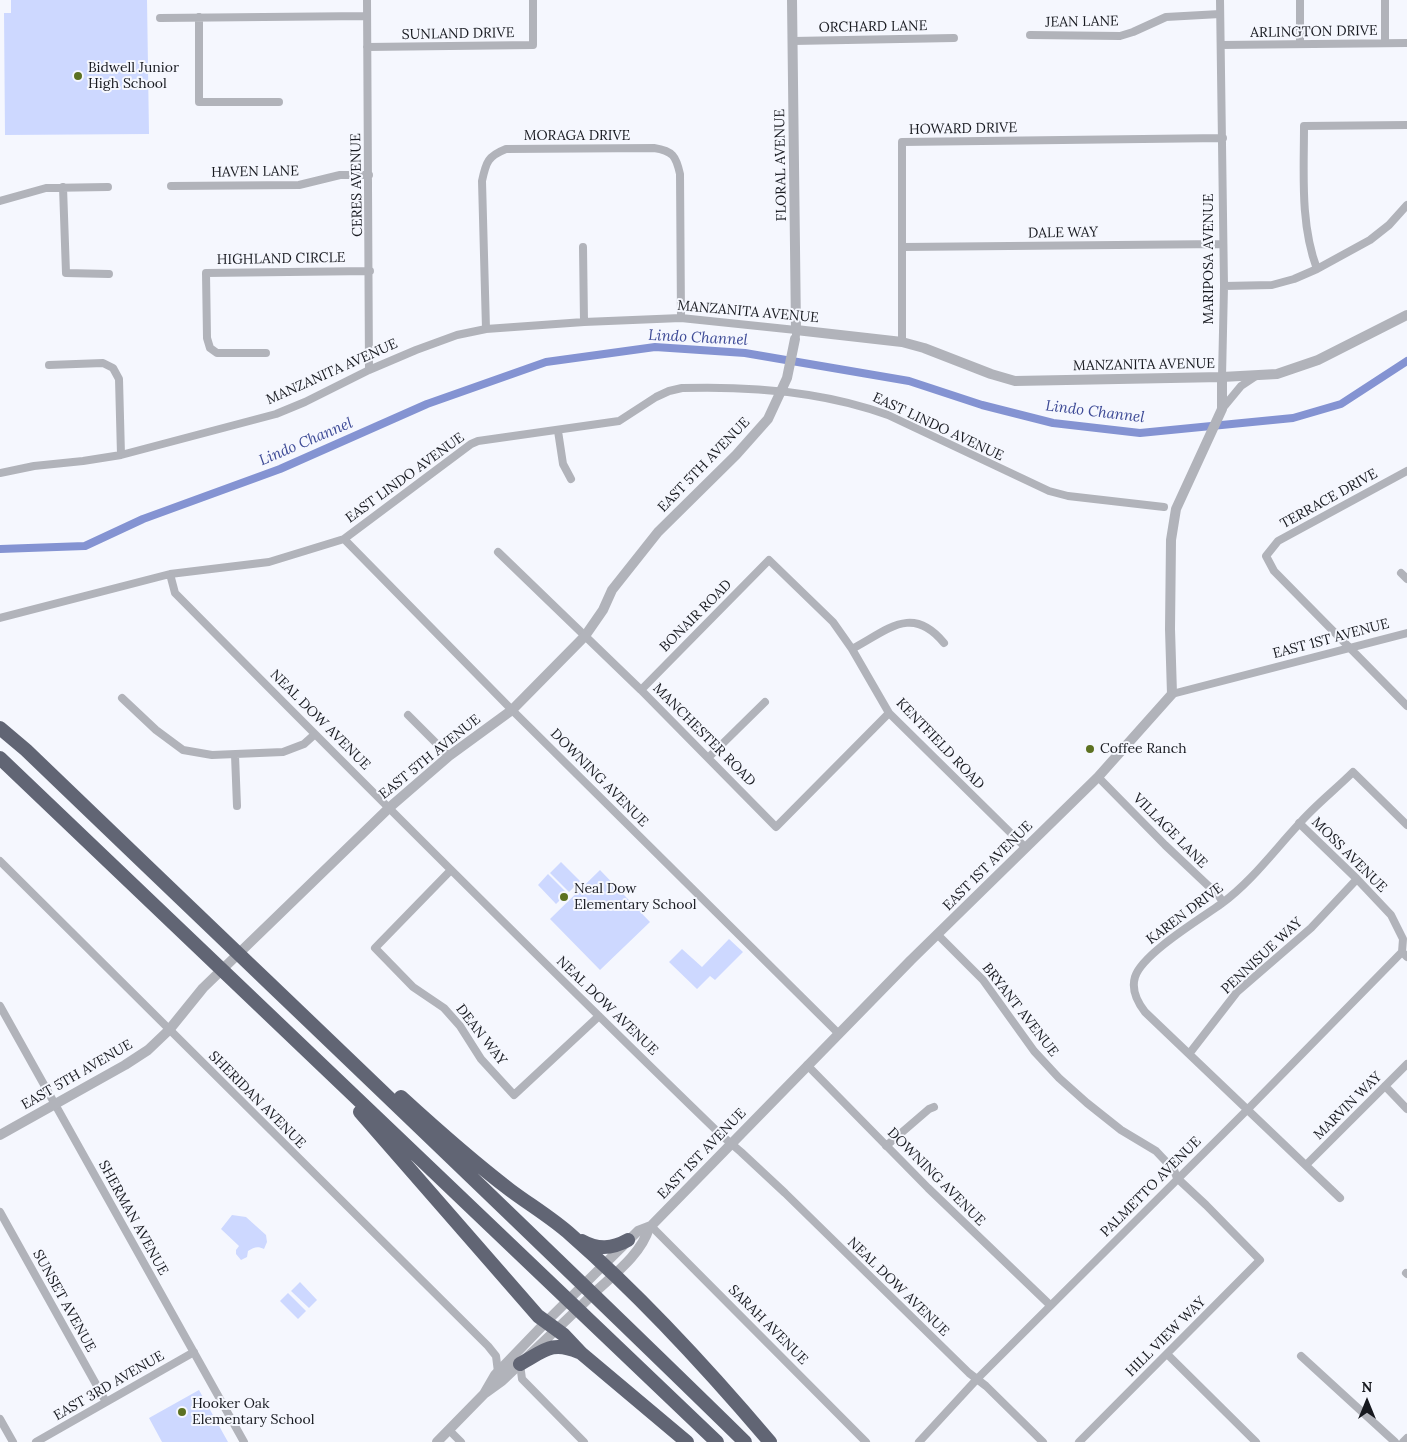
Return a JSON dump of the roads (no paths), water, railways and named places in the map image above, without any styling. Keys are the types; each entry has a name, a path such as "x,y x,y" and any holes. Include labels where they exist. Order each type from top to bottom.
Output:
{"highway":[{"path":"0,728 26,750 258,972 745,1442"},
{"path":"0,758 546,1281 717,1442"},
{"path":"343,1054 358,1061 457,1148 569,1233 614,1274 708,1369 770,1442"},
{"path":"324,1067 354,1106 538,1316 564,1335 581,1353 687,1442"},
{"path":"569,1233 597,1247 612,1247 628,1240"},
{"path":"517,1359 556,1346 566,1347 581,1353"}],"street":[{"name":"CERES AVENUE","path":"367,0 370,271 369,370"},
{"name":"SUNLAND DRIVE","path":"367,47 533,45 532,0"},
{"name":"FLORAL AVENUE","path":"792,0 796,334"},
{"name":"MARIPOSA AVENUE","path":"1172,694 1170,629 1171,540 1176,508 1222,409 1224,286 1220,0"},
{"path":"1300,0 1300,44"},
{"path":"1385,0 1385,44"},
{"name":"JEAN LANE","path":"1030,35 1120,36 1166,17 1220,14"},
{"path":"160,18 367,16"},
{"path":"199,18 199,102 279,102"},
{"name":"ORCHARD LANE","path":"793,40 954,38"},
{"name":"ARLINGTON DRIVE","path":"1221,45 1407,43"},
{"path":"1318,269 1310,249 1306,218 1304,126 1407,125"},
{"name":"HOWARD DRIVE","path":"902,342 902,142 1222,138"},
{"name":"MORAGA DRIVE","path":"486,329 482,181 485,167 493,155 506,149 654,148 666,150 677,160 680,174 681,318"},
{"name":"HAVEN LANE","path":"171,186 299,185 340,175 369,175"},
{"path":"63,187 66,273 109,274"},
{"path":"0,201 46,188 108,187"},
{"path":"1224,286 1272,285 1294,279 1318,269 1370,240 1407,205"},
{"name":"DALE WAY","path":"902,247 1223,244"},
{"path":"583,247 584,322"},
{"name":"HIGHLAND CIRCLE","path":"266,353 217,353 210,348 207,338 206,273 370,271"},
{"name":"MANZANITA AVENUE","path":"0,473 34,466 121,455 276,414 305,402 369,370 437,342 457,335 486,329 681,318 796,334 902,342 1016,381 1222,377 1277,374 1318,360 1407,315"},
{"name":"EAST 5TH AVENUE","path":"0,1135 141,1055 169,1030 203,988 390,807 449,756 512,710 585,636 603,610 612,590 658,532 755,434 768,418 782,391 796,334"},
{"path":"49,365 103,363 113,368 119,378 121,455"},
{"path":"1222,409 1241,386 1258,375"},
{"name":"EAST LINDO AVENUE","path":"0,618 170,574 269,562 344,539 471,444 486,439 619,421 656,397 682,388 782,391 862,406 879,412 1049,491 1068,496 1164,507"},
{"path":"558,430 563,464 571,479"},
{"name":"TERRACE DRIVE","path":"1407,470 1278,541 1266,556 1274,571 1407,706"},
{"name":"DOWNING AVENUE","path":"344,539 512,710 839,1034"},
{"name":"MANCHESTER ROAD","path":"498,552 709,756 776,827 889,713"},
{"name":"KENTFIELD ROAD","path":"769,560 833,622 852,649 889,713 1026,848"},
{"name":"BONAIR ROAD","path":"641,690 769,560"},
{"path":"1401,573 1407,579"},
{"name":"NEAL DOW AVENUE","path":"170,574 175,593 314,735 390,807 450,870 713,1128 785,1193 968,1373 986,1386 1043,1442"},
{"path":"852,649 889,629 907,622 924,625 936,634 944,644"},
{"name":"EAST 1ST AVENUE","path":"437,1442 551,1326 614,1274 635,1253 646,1237 650,1227 807,1065 1098,777 1172,694 1407,633"},
{"path":"122,698 156,730 183,750 212,755 283,752 304,744 314,735"},
{"path":"709,756 765,702"},
{"path":"408,715 449,756"},
{"path":"235,755 237,806"},
{"name":"KAREN DRIVE","path":"1340,1198 1145,1012 1139,1004 1135,990 1135,977 1148,959 1169,941 1223,902 1252,878 1299,823 1353,772 1407,825"},
{"name":"VILLAGE LANE","path":"1098,777 1223,902"},
{"name":"MOSS AVENUE","path":"1299,823 1391,915 1403,939 1404,954"},
{"name":"SHERIDAN AVENUE","path":"0,861 496,1356"},
{"name":"DEAN WAY","path":"450,870 374,948 414,987 444,1008 460,1026 481,1059 514,1095 599,1016"},
{"name":"PENNISUE WAY","path":"1189,1054 1238,992 1311,928 1357,879"},
{"name":"BRYANT AVENUE","path":"938,935 983,980 1034,1051 1059,1078 1121,1130 1156,1151 1174,1170 1177,1178 1260,1260"},
{"name":"PALMETTO AVENUE","path":"919,1442 977,1379 1050,1305 1404,954"},
{"name":"SHERMAN AVENUE","path":"0,1006 244,1442"},
{"name":"MARVIN WAY","path":"1306,1165 1407,1064"},
{"name":"DOWNING AVENUE","path":"807,1065 928,1188 1050,1305"},
{"path":"1385,1086 1407,1109"},
{"path":"886,1146 929,1109 934,1107"},
{"name":"SUNSET AVENUE","path":"0,1212 106,1402"},
{"name":"EAST 1ST AVENUE","path":"551,1326 603,1264 638,1231 650,1227"},
{"name":"SARAH AVENUE","path":"650,1227 866,1442"},
{"name":"HILL VIEW WAY","path":"1079,1442 1260,1260"},
{"name":"EAST 3RD AVENUE","path":"36,1442 194,1352"},
{"path":"1167,1354 1251,1440"},
{"path":"522,1379 502,1374 496,1356 517,1359 522,1379 584,1442"},
{"path":"1301,1356 1395,1442"},
{"path":"0,1419 13,1442"},
{"path":"449,1430 461,1442"},
{"path":"1403,1442 1407,1438"}],"waterway":[{"name":"Lindo Channel","path":"0,549 85,546 143,519 280,469 427,404 546,362 655,347 745,353 909,381 982,405 1053,423 1140,433 1293,418 1341,404 1407,361"}],"place":[{"name":"Bidwell Junior High School","path":"78,76"},
{"name":"Coffee Ranch","path":"1090,749"},
{"name":"Neal Dow Elementary School","path":"564,897"},
{"name":"Hooker Oak Elementary School","path":"182,1412"}]}
